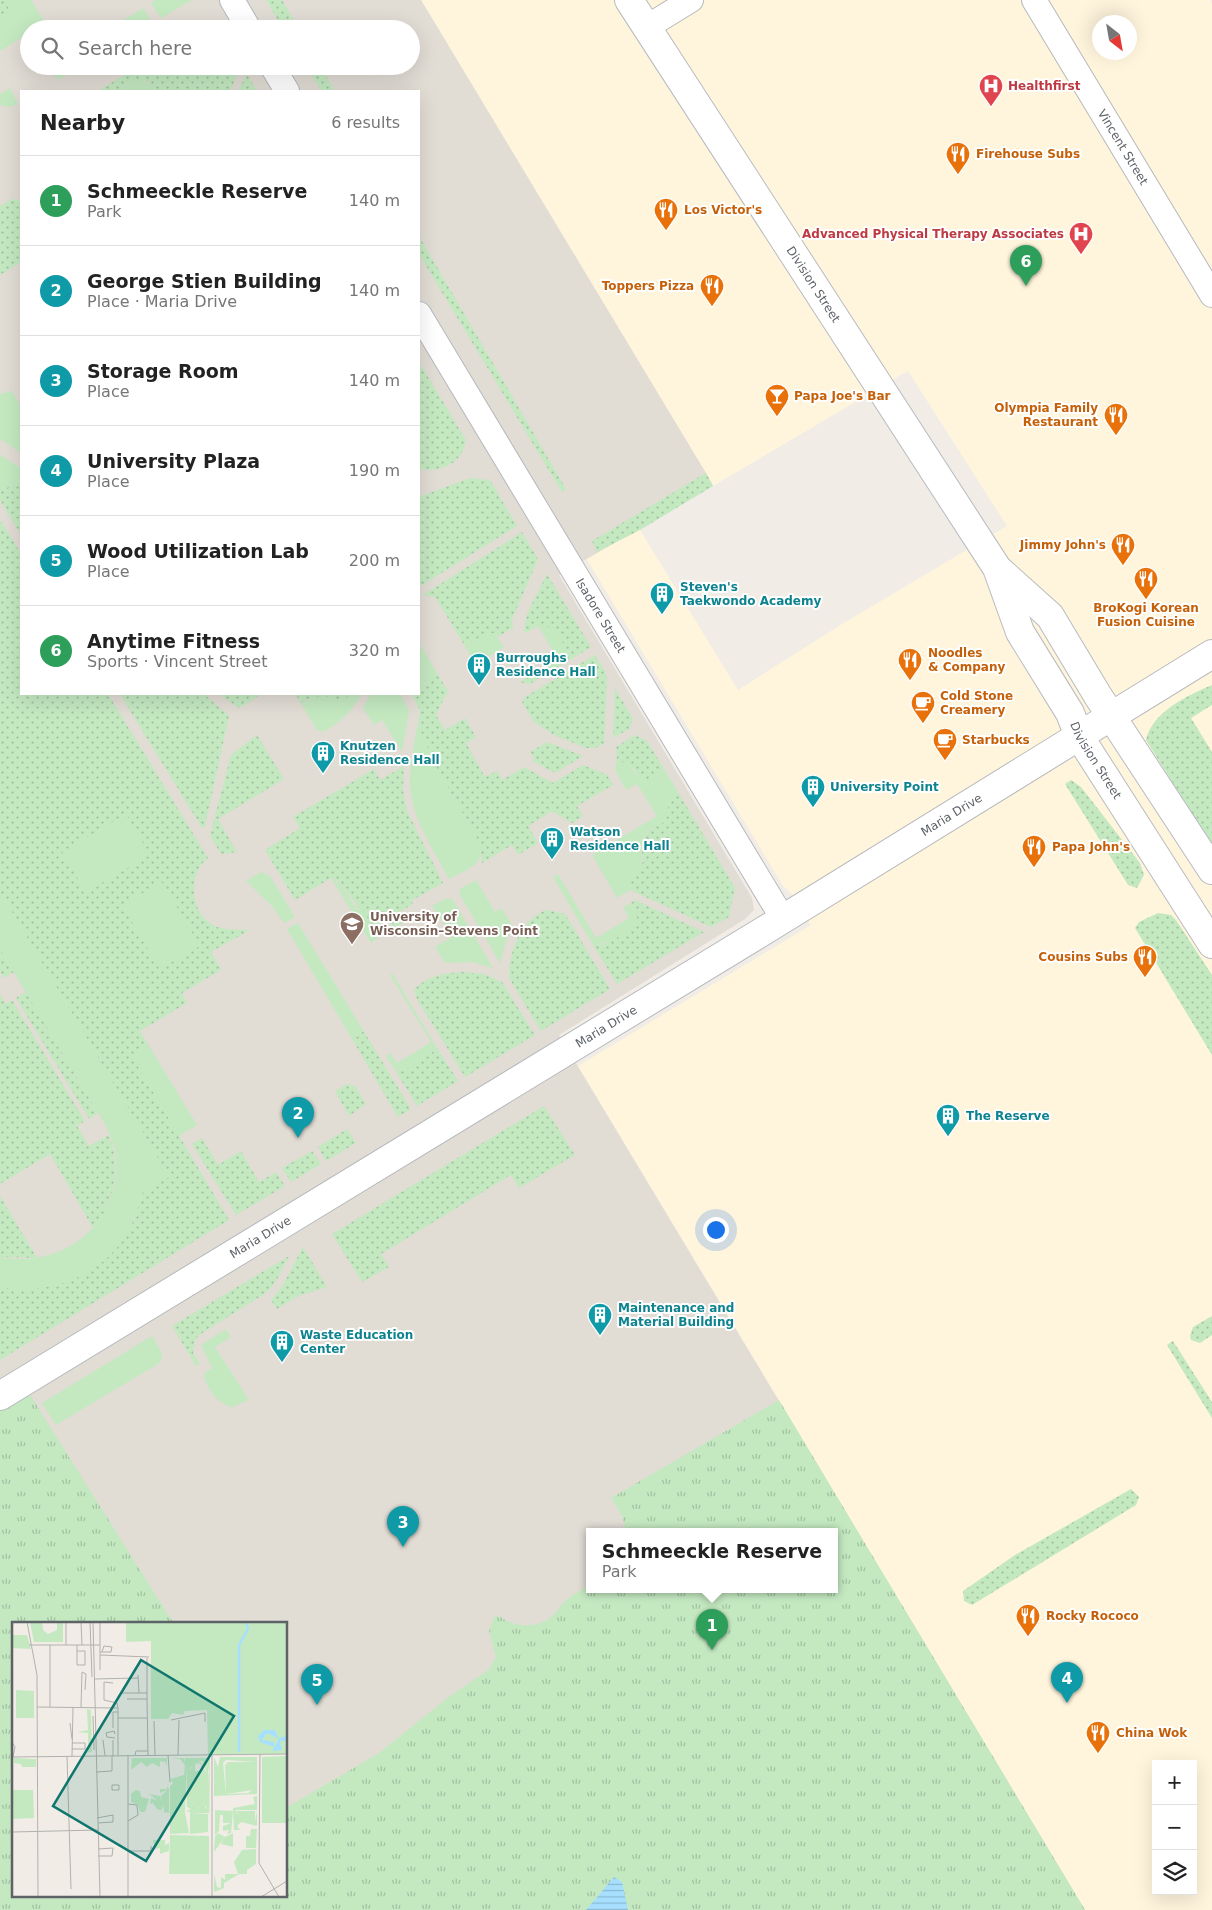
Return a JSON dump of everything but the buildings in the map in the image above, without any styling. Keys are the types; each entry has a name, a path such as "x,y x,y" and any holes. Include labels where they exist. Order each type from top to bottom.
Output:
{"main road":[{"name":"Division Street","path":"629,0 997,568 1020,632 1070,713 1079,736 1212,944"},
{"name":"Division Street","path":"997,568 1050,616 1111,716 1212,870"},
{"name":"Maria Drive","path":"0,1396 783,919 1212,654"}],"street":[{"path":"232,0 244,20"},
{"path":"647,28 691,0"},
{"name":"Vincent Street","path":"1034,0 1212,294"},
{"path":"277,75 285,90"},
{"name":"Isadore Street","path":"420,316 783,919"}],"shaded area":[{"name":"University of Wisconsin–Stevens Point","path":"0,0 421,0 706,473 713,486 559,575 752,898 754,910 745,919 559,1035 1085,1910 0,1910"},
{"path":"421,0 1210,0 1212,3 1212,1910 1085,1910 578,1066 811,925 791,893 783,886 586,558 640,530 738,690 842,624 1007,526 908,371 713,486"}],"green space":[{"path":"10,0 7,15 0,24 0,1"},
{"path":"10,0 31,0 43,20 20,20 20,39 0,51 0,24 7,15"},
{"path":"156,0 192,0 161,18 151,3"},
{"path":"266,0 282,0 294,20 278,20"},
{"path":"144,8 150,20 123,20"},
{"path":"54,75 67,75 60,79"},
{"path":"124,75 237,75 230,90 150,90 145,80 125,88 125,90 100,90"},
{"path":"248,75 256,90 239,90"},
{"path":"311,75 325,75 334,90 320,90"},
{"path":"140,78 149,85 150,90 126,90 130,81"},
{"path":"10,88 18,104 9,107 0,105 0,94"},
{"path":"12,199 20,201 20,263 0,275 0,206"},
{"path":"420,238 566,489 562,492 420,256"},
{"path":"420,364 466,440 464,449 455,461 442,468 420,469"},
{"path":"12,391 20,404 20,452 0,439 0,394"},
{"path":"0,455 20,467 20,480 0,492"},
{"path":"706,473 713,486 640,530 597,552 592,541"},
{"path":"470,478 490,480 517,526 420,586 420,497"},
{"path":"20,480 20,533 0,500 0,492"},
{"path":"0,520 20,551 20,695 109,695 208,858 201,865 194,883 196,904 200,913 207,921 219,928 250,930 211,952 221,970 182,993 187,1003 140,1031 149,1046 132,1056 229,1220 0,1360 0,1287 7,1288 76,1278 101,1262 120,1243 134,1220 142,1193 169,1177 0,892"},
{"path":"522,532 538,559 511,622 514,627 498,637 494,633 482,636 466,648 435,597 423,595"},
{"path":"547,574 591,647 530,684 520,682 564,653 538,626 526,633 524,630 527,614"},
{"path":"538,626 555,628 559,634 563,643 564,653 558,659"},
{"path":"494,633 504,647 476,664 466,648 478,638"},
{"path":"420,645 437,673 431,681 420,685"},
{"path":"595,655 606,673 607,680 604,743 596,748 586,748 554,735 533,721 522,702 525,697"},
{"path":"437,673 448,691 436,715 445,730 465,718 476,737 466,743 485,777 497,771 502,780 524,767 553,783 583,765 607,775 613,785 577,806 583,816 572,823 552,811 528,826 538,843 518,855 512,845 482,863 479,842 436,767 421,736 418,724 420,711 412,695 420,695 420,685 425,684"},
{"path":"1212,685 1212,705 1191,718 1212,752 1212,846 1146,740 1155,721 1163,713 1182,699"},
{"path":"615,688 633,719 629,729 613,738"},
{"path":"121,695 205,695 229,716 205,826 202,828"},
{"path":"220,695 260,695 239,708"},
{"path":"296,695 352,695 342,702 308,699 301,703"},
{"path":"350,695 361,695 340,721 323,732 316,729 301,703 317,697 334,697 342,702"},
{"path":"370,695 401,695 409,711 402,752 382,720 374,725 363,708"},
{"path":"418,724 436,767 479,842 480,856 477,862 449,879 419,823 412,799 410,771"},
{"path":"257,735 284,779 218,819 237,852 221,854 210,836 231,755"},
{"path":"635,735 647,741 664,769 647,780 641,780 633,768 617,760 616,747"},
{"path":"547,742 583,756 555,773 532,761 535,760 530,752"},
{"path":"617,760 628,764 641,780 647,780 664,769 678,792 669,798 666,820 648,831 644,836 640,868 630,878 630,890 617,898 592,855 657,816 637,784 626,790 615,770"},
{"path":"404,766 403,789 407,811 443,883 411,901 413,904 398,913 403,923 394,928 388,919 373,927 338,880 331,878 295,900 265,850 300,828 293,817 374,769 380,780"},
{"path":"1071,780 1081,787 1140,863 1144,875 1137,888 1128,885 1065,784"},
{"path":"678,792 735,888 729,917 711,927 630,890 630,878 643,862 643,839 648,832 666,820 669,798"},
{"path":"126,814 150,855 86,892 62,852"},
{"path":"261,872 270,876 295,917 284,923 271,905 246,881"},
{"path":"558,874 596,938 629,918 623,907 631,903 637,918 634,924 619,937 593,945 553,877"},
{"path":"331,878 341,885 354,905 364,912 379,937 371,943"},
{"path":"476,880 495,912 502,908 513,927 507,938 500,963 459,893 460,889"},
{"path":"162,882 200,946 160,969 122,905"},
{"path":"0,892 169,1177 142,1193 134,1218 125,1236 110,1255 97,1266 67,1282 33,1289 0,1287 0,1257 24,1259 47,1256 68,1247 86,1235 101,1218 111,1198 116,1176 115,1151 106,1126 0,949"},
{"path":"447,898 453,900 493,968 472,962 445,963 435,947 452,937 432,906"},
{"path":"635,900 704,932 617,984 593,945 605,944 637,918 631,903"},
{"path":"546,910 565,914 610,989 541,1031 509,978 511,958 518,938 529,921"},
{"path":"1158,913 1171,915 1176,920 1212,975 1212,1055 1135,928 1139,922"},
{"path":"298,923 363,1030 361,1035 352,1039 287,929"},
{"path":"0,949 14,972 4,978 0,972"},
{"path":"462,972 484,974 502,982 535,1035 465,1077 417,999 414,990 430,978"},
{"path":"392,973 437,1048 418,1064 401,1070 395,1070 386,1056 390,1053 397,1063 431,1042 390,975"},
{"path":"26,992 98,1113 89,1119 16,998"},
{"path":"0,994 6,1004 12,1000 85,1121 77,1126 89,1146 109,1135 115,1159 114,1183 107,1207 93,1228 50,1154 0,1184"},
{"path":"363,1030 411,1109 398,1117 352,1039 361,1035"},
{"path":"149,1046 197,1125 179,1136 132,1056"},
{"path":"437,1048 458,1081 417,1106 395,1070 399,1071 426,1057"},
{"path":"347,1084 355,1086 366,1104 349,1116 335,1091"},
{"path":"544,1106 575,1155 519,1188 511,1175 381,1254 389,1267 362,1282 332,1234"},
{"path":"347,1129 356,1143 326,1161 318,1147"},
{"path":"202,1138 218,1165 241,1151 259,1182 276,1172 285,1186 236,1215 192,1144"},
{"path":"312,1151 321,1164 291,1182 282,1168"},
{"path":"0,1196 37,1258 0,1257"},
{"path":"303,1247 327,1287 298,1296 277,1309 271,1300 283,1285"},
{"path":"289,1256 275,1283 266,1293 199,1335 195,1340 193,1353 200,1364 196,1366 172,1326"},
{"path":"1212,1316 1212,1335 1200,1343 1191,1340 1190,1336 1193,1327"},
{"path":"226,1329 231,1337 215,1347 249,1400 232,1407 222,1403 213,1395 207,1384 204,1374 212,1368 201,1345"},
{"path":"152,1336 161,1351 162,1359 158,1364 56,1425 42,1403"},
{"path":"1173,1341 1212,1402 1212,1418 1167,1345"},
{"path":"22,1382 173,1622 12,1622 12,1898 288,1898 288,1805 289,1806 379,1753 446,1699 488,1670 496,1658 489,1630 494,1617 499,1616 516,1624 535,1625 547,1620 564,1602 586,1587 586,1593 838,1593 838,1528 625,1528 622,1516 611,1498 779,1400 1085,1910 0,1910 0,1395"},
{"path":"1131,1489 1139,1497 1136,1505 972,1605 964,1601 963,1591 1015,1555"}],"water":[{"path":"614,1877 622,1882 628,1910 586,1910"}],"place":[{"name":"Healthfirst","path":"991,107"},
{"name":"Firehouse Subs","path":"958,175"},
{"name":"Los Victor's","path":"666,231"},
{"name":"Advanced Physical Therapy Associates","path":"1081,255"},
{"name":"Anytime Fitness","path":"1026,286"},
{"name":"Toppers Pizza","path":"712,307"},
{"name":"Papa Joe's Bar","path":"777,417"},
{"name":"Olympia Family Restaurant","path":"1116,436"},
{"name":"Jimmy John's","path":"1123,566"},
{"name":"BroKogi Korean Fusion Cuisine","path":"1146,600"},
{"name":"Steven's Taekwondo Academy","path":"662,615"},
{"name":"Noodles & Company","path":"910,681"},
{"name":"Burroughs Residence Hall","path":"479,686"},
{"name":"Cold Stone Creamery","path":"923,724"},
{"name":"Starbucks","path":"945,761"},
{"name":"Knutzen Residence Hall","path":"323,774"},
{"name":"University Point","path":"813,808"},
{"name":"Watson Residence Hall","path":"552,860"},
{"name":"Papa John's","path":"1034,868"},
{"name":"University of Wisconsin–Stevens Point","path":"352,945"},
{"name":"Cousins Subs","path":"1145,978"},
{"name":"The Reserve","path":"948,1137"},
{"name":"George Stien Building","path":"298,1138"},
{"name":"Maintenance and Material Building","path":"600,1336"},
{"name":"Waste Education Center","path":"282,1363"},
{"name":"Storage Room","path":"403,1547"},
{"name":"Rocky Rococo","path":"1028,1637"},
{"name":"Schmeeckle Reserve","path":"712,1650"},
{"name":"University Plaza","path":"1067,1703"},
{"name":"Wood Utilization Lab","path":"317,1705"},
{"name":"China Wok","path":"1098,1754"}]}
